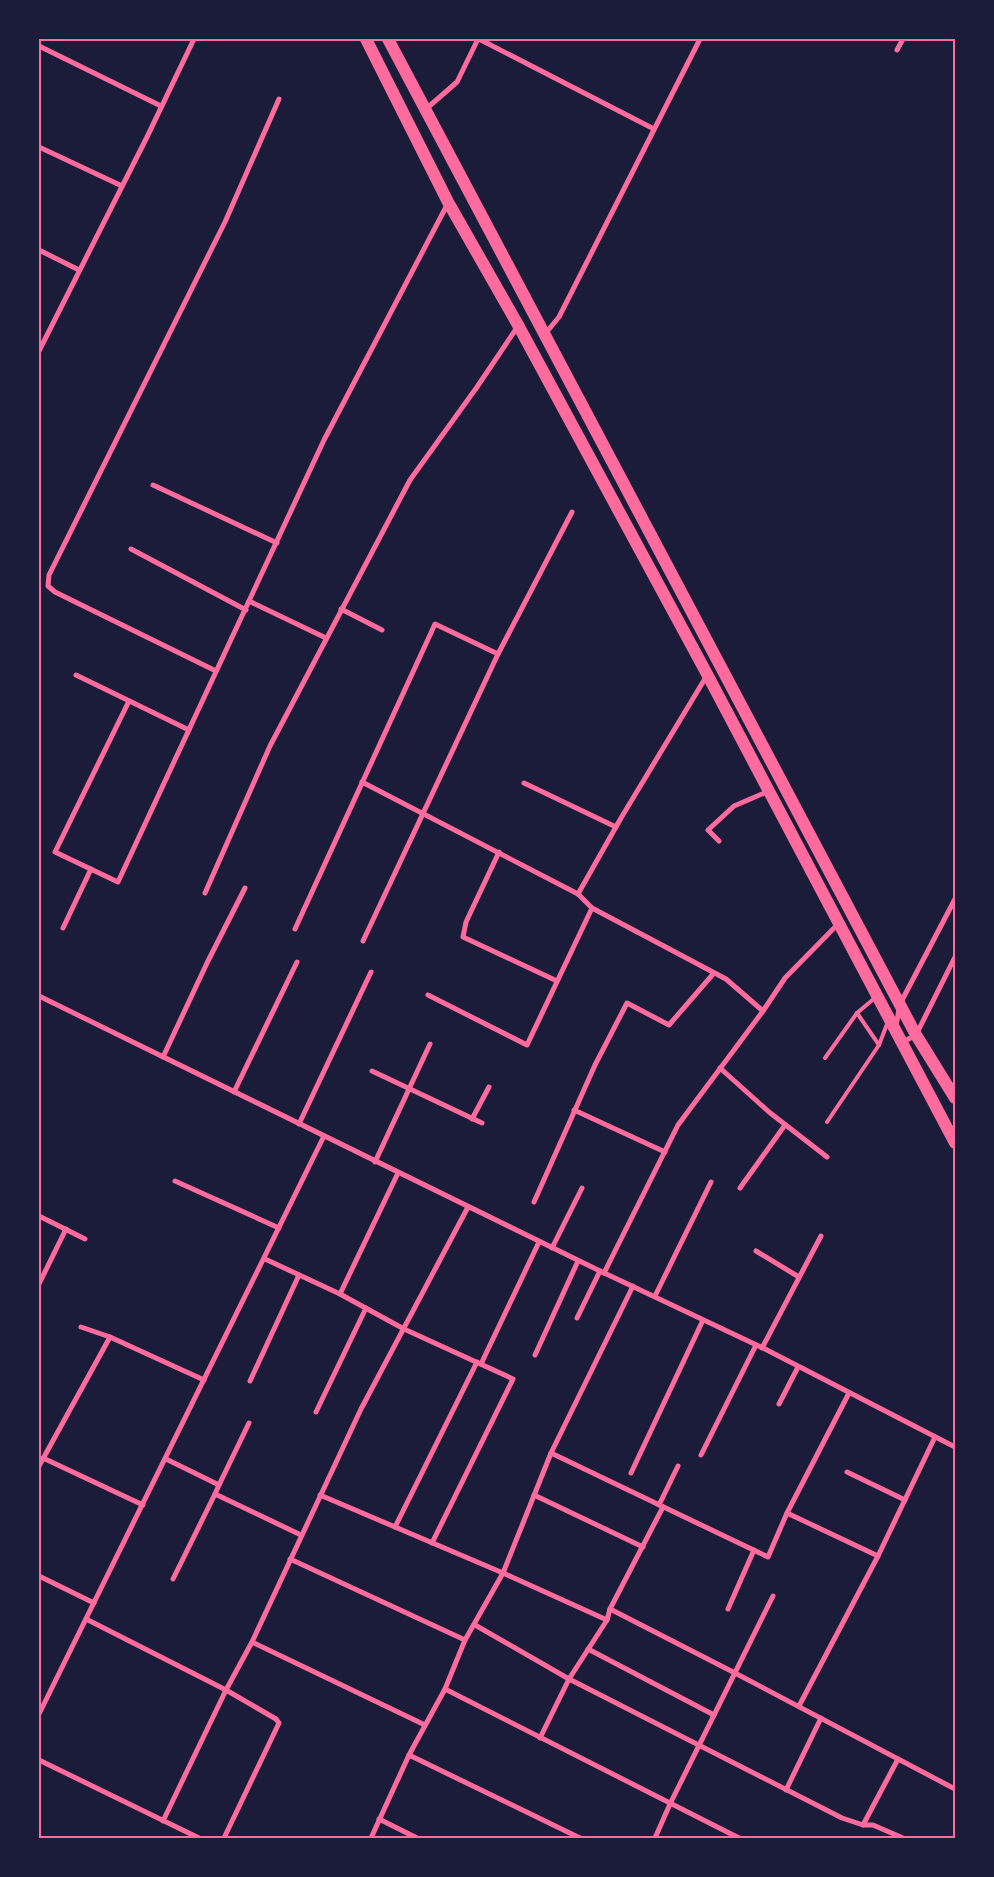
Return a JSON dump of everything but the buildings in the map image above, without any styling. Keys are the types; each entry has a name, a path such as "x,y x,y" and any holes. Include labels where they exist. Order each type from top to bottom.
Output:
{"main road":[{"path":"366,39 448,202 518,325 707,674 955,1143"},
{"path":"388,39 916,1035 955,1098"}],"street":[{"path":"39,351 194,39"},
{"path":"426,110 457,82 479,39 654,129"},
{"path":"545,334 559,317 700,39"},
{"path":"898,50 903,39"},
{"path":"39,46 161,106"},
{"path":"216,671 55,592 48,586 49,575 225,222 279,99"},
{"path":"39,146 122,186"},
{"path":"129,701 55,852 118,882 324,440 448,202"},
{"path":"39,250 80,270"},
{"path":"205,893 270,746 410,480 477,387 518,325"},
{"path":"153,485 277,543"},
{"path":"362,941 498,654 572,512"},
{"path":"131,549 246,610"},
{"path":"250,601 326,638"},
{"path":"341,609 382,630"},
{"path":"295,929 435,624 498,654"},
{"path":"578,894 707,674"},
{"path":"76,675 189,730"},
{"path":"362,782 424,812 578,894 592,908 726,980 763,1011"},
{"path":"524,783 616,827"},
{"path":"719,841 708,830 734,806 769,791"},
{"path":"499,852 466,922 463,937 557,981"},
{"path":"63,928 91,869"},
{"path":"163,1057 245,888"},
{"path":"892,1024 900,1004 954,903"},
{"path":"428,995 527,1045 592,908"},
{"path":"577,1318 678,1125 763,1011 785,978 839,922"},
{"path":"902,1042 916,1035 955,957"},
{"path":"234,1092 297,962"},
{"path":"299,1124 371,972"},
{"path":"534,1202 594,1065 627,1003 669,1025 714,973"},
{"path":"39,996 578,1261 756,1345 955,1447"},
{"path":"375,1162 430,1044"},
{"path":"720,1068 785,1125 827,1157"},
{"path":"372,1071 482,1124"},
{"path":"472,1119 489,1087"},
{"path":"574,1110 664,1152"},
{"path":"740,1188 785,1125"},
{"path":"39,1714 324,1136"},
{"path":"340,1294 398,1173"},
{"path":"175,1181 279,1228"},
{"path":"655,1296 711,1182"},
{"path":"552,1248 582,1188"},
{"path":"163,1821 226,1690 252,1642 361,1409 468,1207"},
{"path":"39,1216 85,1239"},
{"path":"39,1284 66,1229"},
{"path":"762,1348 821,1236"},
{"path":"396,1528 539,1242"},
{"path":"756,1251 799,1276"},
{"path":"264,1259 340,1294 404,1329 513,1379 432,1543"},
{"path":"535,1356 578,1261"},
{"path":"250,1381 299,1275"},
{"path":"371,1838 409,1755 445,1689 465,1640 503,1573 551,1453 632,1286"},
{"path":"316,1412 366,1308"},
{"path":"632,1473 704,1320"},
{"path":"81,1327 110,1337 204,1380"},
{"path":"39,1466 110,1337"},
{"path":"702,1455 756,1345"},
{"path":"779,1404 798,1366"},
{"path":"551,1453 768,1557 787,1513 849,1393"},
{"path":"173,1579 249,1423"},
{"path":"799,1706 878,1556 935,1437"},
{"path":"43,1458 143,1505"},
{"path":"166,1459 219,1485"},
{"path":"540,1738 569,1678 606,1620 643,1547 678,1466"},
{"path":"847,1472 905,1500"},
{"path":"216,1494 301,1536"},
{"path":"320,1495 503,1573 606,1620"},
{"path":"534,1495 643,1547"},
{"path":"787,1513 878,1556"},
{"path":"728,1609 754,1550"},
{"path":"290,1559 465,1640"},
{"path":"39,1576 94,1603"},
{"path":"655,1838 773,1596"},
{"path":"610,1609 735,1672 955,1789"},
{"path":"86,1619 226,1690 276,1719 279,1723 224,1838"},
{"path":"475,1625 569,1678 842,1818 863,1825 873,1825 903,1838"},
{"path":"252,1642 425,1725"},
{"path":"588,1649 714,1715"},
{"path":"445,1689 739,1838"},
{"path":"786,1790 821,1718"},
{"path":"409,1755 580,1838"},
{"path":"863,1825 898,1759"},
{"path":"39,1760 199,1838"},
{"path":"380,1819 417,1838"}],"lane":[{"path":"825,1058 857,1013 878,996"},
{"path":"857,1013 879,1045"},
{"path":"827,1122 892,1024"}]}
